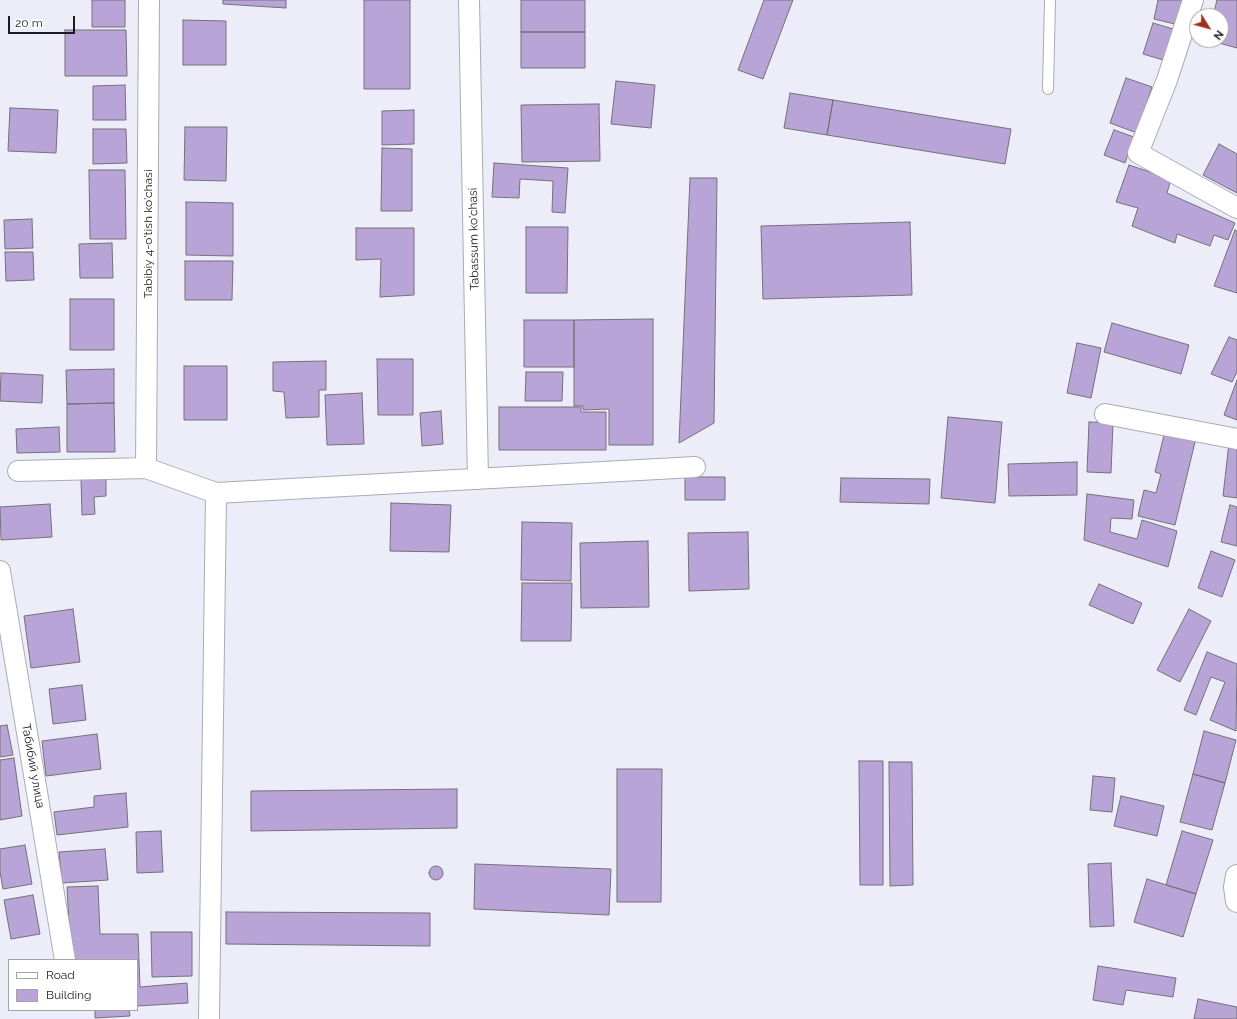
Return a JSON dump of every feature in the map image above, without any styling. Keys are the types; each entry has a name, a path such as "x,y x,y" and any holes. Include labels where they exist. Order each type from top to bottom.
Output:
{"street":[{"name":"Tabibiy 4-o'tish ko'chasi","path":"146,468 149,0"},
{"name":"Tabassum ko'chasi","path":"469,0 478,479"},
{"path":"1193,0 1166,80 1138,153 1237,208"},
{"path":"1105,414 1237,439"},
{"path":"18,471 146,468 216,493 695,467"},
{"path":"209,1019 216,493"},
{"name":"Табибий улица","path":"0,571 65,959"},
{"path":"1237,876 1235,888 1237,901"}],"lane":[{"path":"1048,89 1050,0"}],"building":[{"path":"92,0 125,0 125,27 92,27"},
{"path":"223,0 286,0 286,8 223,4"},
{"path":"364,0 410,0 410,89 364,89"},
{"path":"521,0 585,0 585,32 521,32"},
{"path":"764,0 793,0 763,79 738,70"},
{"path":"1158,0 1190,0 1183,26 1154,19"},
{"path":"1217,0 1237,0 1237,48 1229,46 1229,8 1215,8"},
{"path":"183,20 226,21 226,65 183,65"},
{"path":"1153,23 1180,31 1170,62 1143,54"},
{"path":"65,30 126,30 127,76 65,76"},
{"path":"521,32 585,32 585,68 521,68"},
{"path":"1126,78 1152,87 1137,133 1110,123"},
{"path":"616,81 655,85 651,128 611,124"},
{"path":"125,85 126,120 93,120 93,86"},
{"path":"790,93 833,100 827,135 784,128"},
{"path":"833,100 1011,129 1005,164 827,135"},
{"path":"599,104 600,161 522,162 521,105"},
{"path":"10,108 58,110 56,153 8,151"},
{"path":"414,110 414,144 382,145 382,111"},
{"path":"185,127 227,127 226,181 184,180"},
{"path":"93,129 126,129 127,163 93,164"},
{"path":"1114,130 1134,137 1125,163 1104,155"},
{"path":"1219,144 1237,154 1237,193 1203,175"},
{"path":"382,148 412,149 412,211 381,211"},
{"path":"494,163 568,168 565,213 552,212 553,181 520,179 519,198 492,197"},
{"path":"1129,165 1171,179 1167,193 1235,223 1228,240 1214,235 1210,246 1177,234 1175,243 1132,226 1138,208 1116,202"},
{"path":"89,170 125,170 126,239 90,239"},
{"path":"690,178 717,178 714,423 679,443"},
{"path":"186,202 233,203 233,256 186,255"},
{"path":"32,219 33,248 5,249 4,220"},
{"path":"910,222 912,295 763,299 761,226"},
{"path":"526,227 568,227 567,293 526,293"},
{"path":"356,228 414,228 414,295 380,297 381,259 356,260"},
{"path":"1235,230 1237,231 1237,293 1214,286"},
{"path":"112,243 113,278 80,278 79,244"},
{"path":"5,252 33,252 34,280 6,281"},
{"path":"185,261 233,261 232,300 185,300"},
{"path":"70,299 114,299 114,350 70,350"},
{"path":"653,319 653,445 609,445 609,409 583,410 583,406 574,406 574,320"},
{"path":"524,320 574,320 574,367 524,367"},
{"path":"1112,323 1189,345 1181,374 1104,352"},
{"path":"1229,337 1237,340 1237,372 1232,382 1211,374"},
{"path":"1077,343 1101,348 1091,398 1067,393"},
{"path":"377,359 413,359 413,415 378,415"},
{"path":"326,361 326,390 319,390 319,417 286,418 284,392 273,391 273,362"},
{"path":"184,366 227,366 227,420 184,420"},
{"path":"114,369 114,403 67,404 66,370"},
{"path":"526,372 563,372 562,401 525,401"},
{"path":"1,373 43,375 42,403 0,401"},
{"path":"1237,380 1237,420 1224,415"},
{"path":"362,393 364,444 327,445 325,395"},
{"path":"114,403 115,452 67,452 67,404"},
{"path":"499,407 581,407 581,412 606,412 606,450 499,450"},
{"path":"441,411 443,444 422,446 420,413"},
{"path":"948,417 1002,422 995,503 941,498"},
{"path":"1089,422 1113,423 1111,473 1087,472"},
{"path":"59,427 60,452 17,453 16,429"},
{"path":"1165,431 1196,438 1175,525 1138,516 1144,490 1156,493 1161,474 1155,472"},
{"path":"1229,443 1237,444 1237,498 1223,496"},
{"path":"1077,462 1077,495 1009,496 1008,464"},
{"path":"106,477 106,496 94,497 95,514 82,515 81,479"},
{"path":"685,477 725,477 725,500 685,500"},
{"path":"841,478 930,479 929,504 840,502"},
{"path":"1087,494 1134,500 1132,519 1111,518 1110,532 1137,539 1142,520 1177,531 1168,567 1084,540"},
{"path":"391,503 451,505 449,552 390,551"},
{"path":"50,504 52,537 1,540 0,507"},
{"path":"1230,505 1237,507 1237,546 1221,542"},
{"path":"522,522 572,523 571,581 521,580"},
{"path":"748,532 749,589 689,591 688,533"},
{"path":"648,541 649,607 581,608 580,543"},
{"path":"1211,551 1235,560 1222,597 1198,588"},
{"path":"522,583 572,583 571,641 521,641"},
{"path":"1099,584 1142,603 1133,624 1089,605"},
{"path":"73,609 80,662 31,668 24,616"},
{"path":"1189,609 1211,621 1180,682 1157,670"},
{"path":"1207,652 1237,664 1236,731 1210,720 1225,682 1211,677 1196,715 1184,710"},
{"path":"82,685 86,720 53,724 49,689"},
{"path":"7,725 13,755 0,757 0,726"},
{"path":"1204,731 1236,740 1225,783 1193,774"},
{"path":"97,734 101,769 46,776 42,741"},
{"path":"14,758 22,816 0,820 0,760"},
{"path":"859,761 883,761 883,885 860,885"},
{"path":"889,762 912,762 913,885 890,886"},
{"path":"617,769 662,769 661,902 617,902"},
{"path":"1193,774 1225,783 1212,830 1180,822"},
{"path":"1093,776 1115,778 1112,812 1090,810"},
{"path":"457,789 457,828 251,831 251,791"},
{"path":"126,793 128,827 57,835 54,812 94,807 94,796"},
{"path":"1121,796 1164,806 1157,836 1114,826"},
{"path":"161,831 163,872 137,873 136,832"},
{"path":"1182,831 1213,840 1196,894 1166,885"},
{"path":"25,845 32,884 3,889 0,872 0,849"},
{"path":"105,849 108,880 62,883 59,852"},
{"path":"1111,863 1114,926 1090,927 1088,864"},
{"path":"475,864 611,869 609,915 474,909"},
{"path":"436,866 441,868 443,873 441,878 436,880 431,878 429,873 431,868"},
{"path":"1147,879 1196,894 1183,937 1134,922"},
{"path":"98,886 100,934 138,934 140,987 187,983 188,1003 138,1006 138,959 71,959 67,887"},
{"path":"33,895 40,934 11,939 4,900"},
{"path":"226,912 430,913 430,946 226,944"},
{"path":"151,932 192,932 192,976 152,977"},
{"path":"1098,966 1176,978 1173,997 1126,990 1123,1005 1093,1000"},
{"path":"1198,999 1237,1007 1237,1019 1194,1019"},
{"path":"95,1011 129,1011 130,1016 95,1018"}]}
